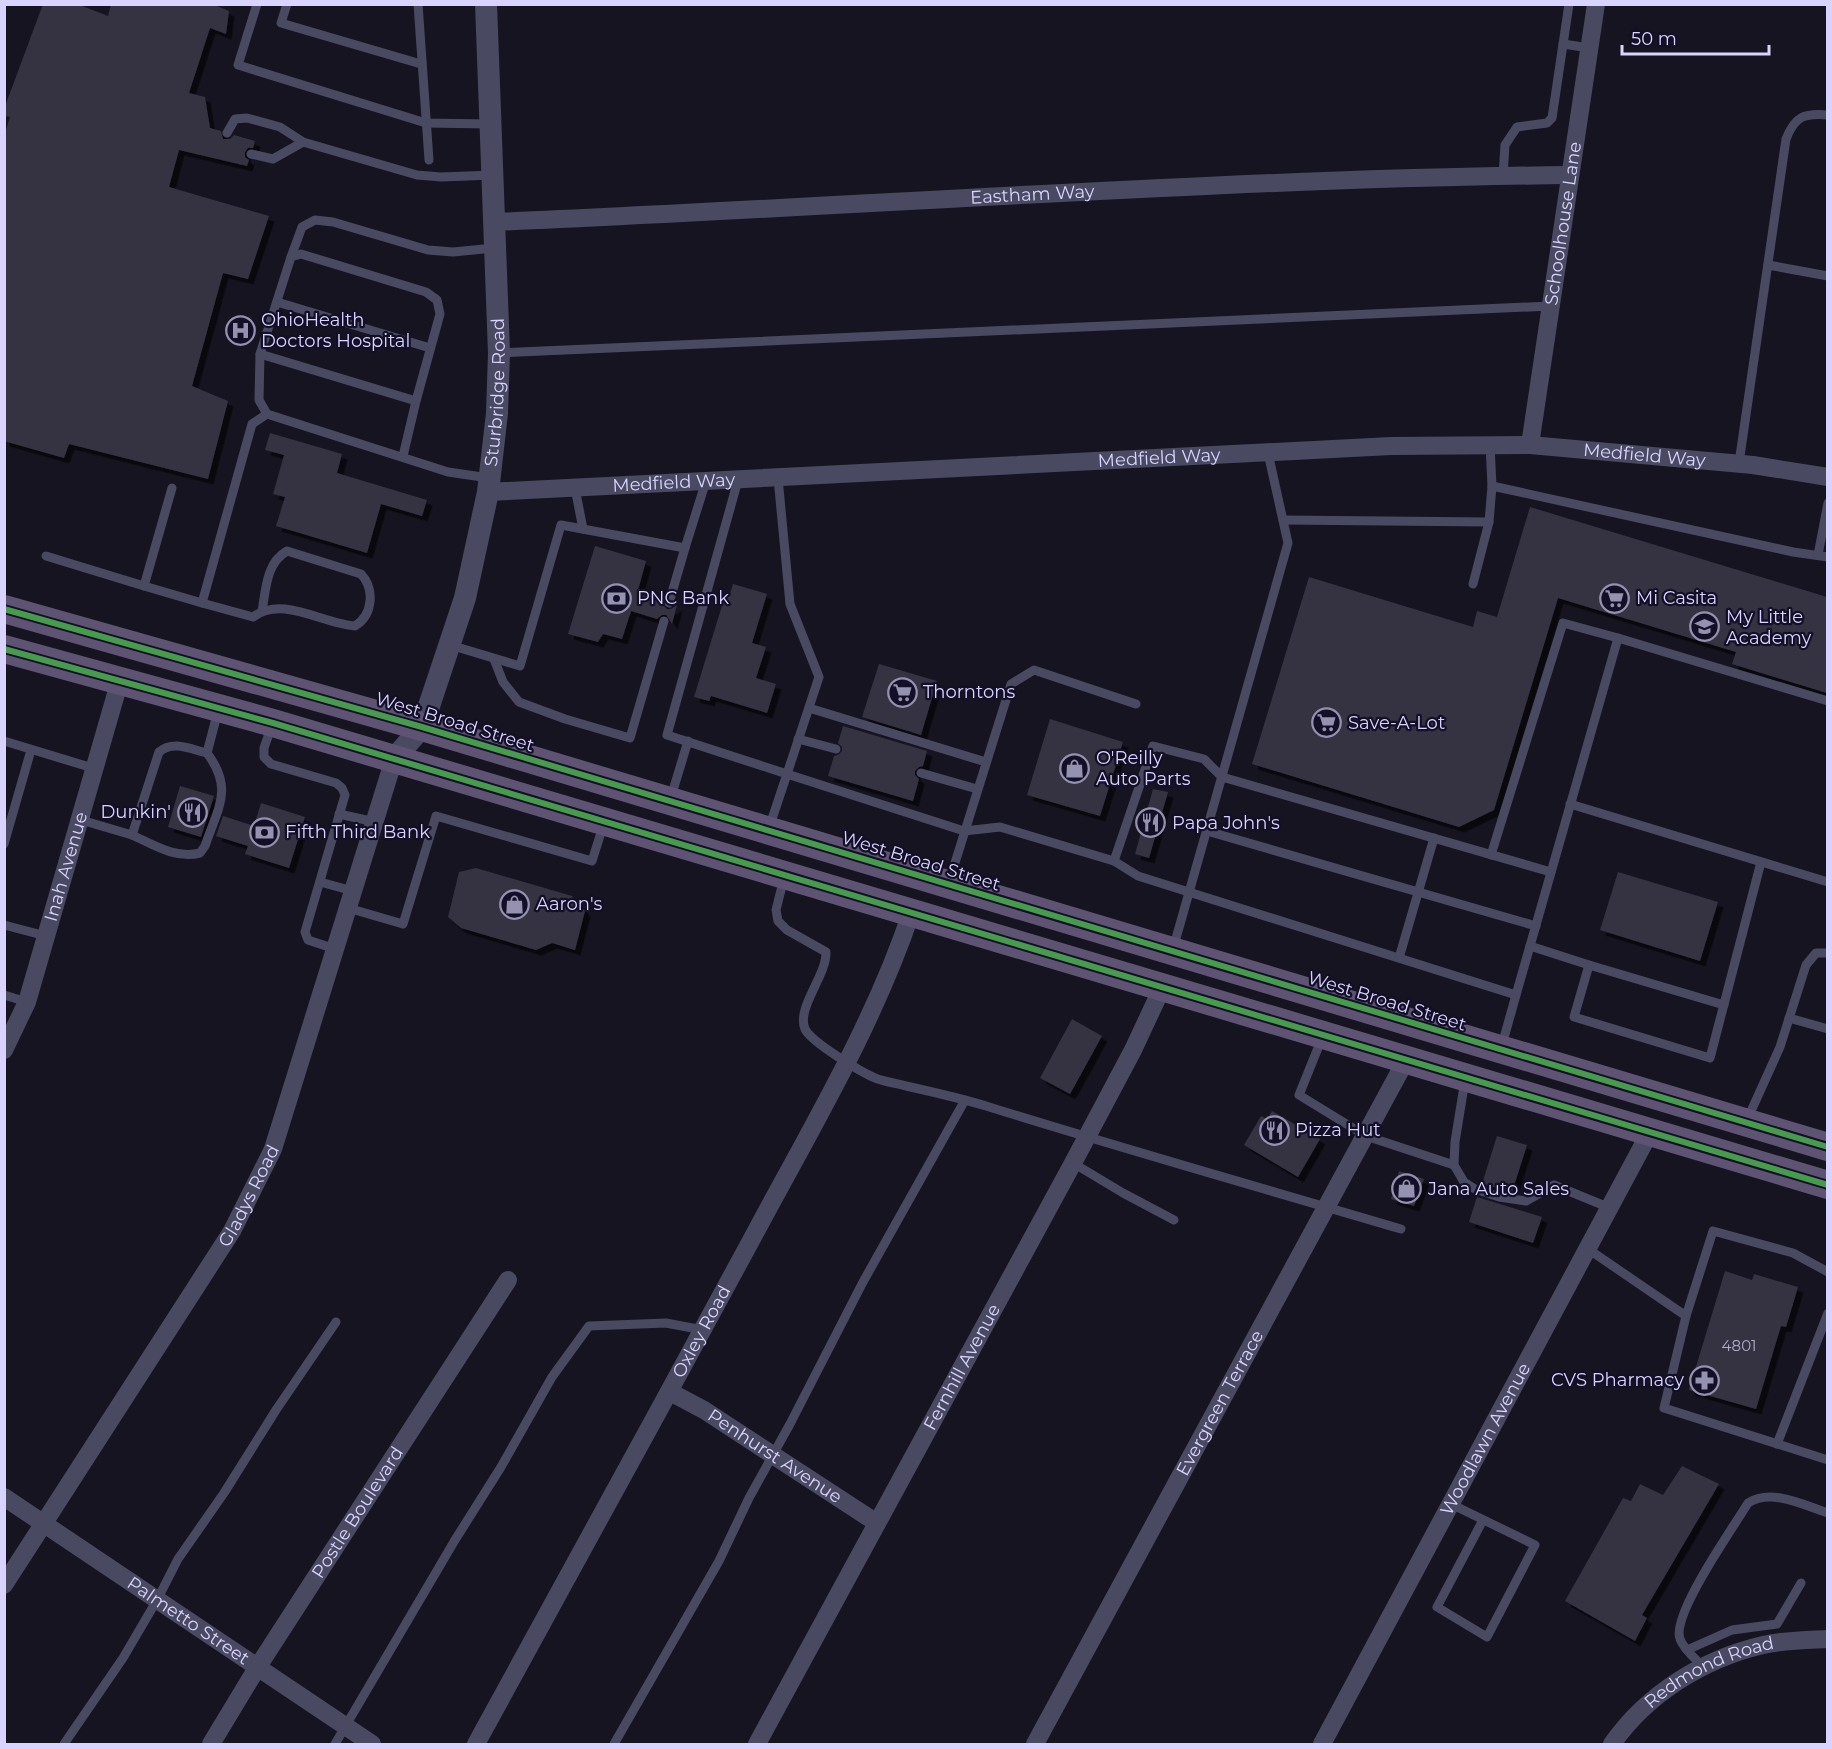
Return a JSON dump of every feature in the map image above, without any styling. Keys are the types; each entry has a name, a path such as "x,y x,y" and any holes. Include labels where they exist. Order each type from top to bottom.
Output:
{"main road":[{"name":"West Broad Street","path":"4,609 422,727 1827,1148"},
{"path":"4,649 273,723 1827,1185"},
{"path":"650,836 697,836 788,863 846,873 923,894 937,893 949,885"},
{"path":"1162,988 1189,980 1218,985 1412,1042 1449,1035"}],"street":[{"name":"Sturbridge Road","path":"394,759 422,727 465,598 489,485 497,413 499,353 486,4"},
{"name":"Schoolhouse Lane","path":"1530,445 1596,4"},
{"name":"Eastham Way","path":"495,222 1262,182 1570,175"},
{"name":"Medfield Way","path":"489,485 575,488 1391,446 1490,445 1530,445 1738,464 1827,477"},
{"name":"Inah Avenue","path":"4,1050 27,1002 120,680"},
{"name":"Gladys Road","path":"4,1586 232,1231 264,1170 273,1149 394,759"},
{"name":"Oxley Road","path":"476,1744 670,1392 847,1062 896,958 911,913"},
{"name":"Fernhill Avenue","path":"757,1744 1086,1138 1162,988"},
{"name":"Evergreen Terrace","path":"1035,1744 1406,1060"},
{"name":"Woodlawn Avenue","path":"1322,1744 1650,1132"},
{"name":"Postle Boulevard","path":"211,1744 257,1668 508,1280"},
{"name":"Penhurst Avenue","path":"670,1392 704,1410 877,1523"},
{"name":"Palmetto Street","path":"4,1497 372,1744"},
{"name":"Redmond Road","path":"1612,1744 1637,1713 1683,1678 1739,1652 1764,1644 1827,1639"}],"lane":[{"path":"257,4 238,65 426,123 491,124"},
{"path":"287,4 281,23 421,64"},
{"path":"418,4 429,160"},
{"path":"1503,176 1505,145 1517,127 1547,123 1552,118 1569,4"},
{"path":"1563,44 1590,48"},
{"path":"1738,464 1786,139 1800,117 1811,113 1827,114"},
{"path":"227,133 235,119 247,118 280,127 303,142 417,175 441,177 493,175"},
{"path":"251,154 273,159 303,142"},
{"path":"489,485 267,414 259,400 261,354 302,227 315,220 333,222 428,250 453,252 496,248"},
{"path":"291,257 301,254 426,292 437,300 440,314 403,456"},
{"path":"1768,265 1827,276"},
{"path":"277,302 430,348"},
{"path":"499,353 1551,306"},
{"path":"261,354 416,401"},
{"path":"202,603 252,424 267,414"},
{"path":"1473,584 1490,522 1490,445"},
{"path":"1172,951 1288,543 1268,453"},
{"path":"769,831 819,677 790,604 778,478"},
{"path":"738,480 667,735 964,831 1000,827 1114,861 1138,876 1516,995"},
{"path":"669,603 706,481"},
{"path":"1491,486 1793,552 1823,556 1827,503"},
{"path":"144,586 172,488"},
{"path":"575,488 583,529"},
{"path":"1283,520 1490,522"},
{"path":"450,645 520,666 561,525 685,548"},
{"path":"46,556 253,617 262,611 276,608 355,626 360,623 369,606 370,589 368,581 361,574 287,551 272,564 262,611"},
{"path":"494,659 503,682 519,702 565,719 630,738 664,621"},
{"path":"1491,855 1563,623 1827,701"},
{"path":"1500,1051 1618,638"},
{"path":"949,885 1011,684 1034,670 1136,704"},
{"path":"207,753 219,708"},
{"path":"809,708 986,762"},
{"path":"273,723 264,748 264,757 271,764 336,783 345,795 305,936 308,940 335,949"},
{"path":"798,739 836,749"},
{"path":"4,741 96,769"},
{"path":"670,801 688,741"},
{"path":"81,820 132,834 171,853 189,855 200,853 205,846 223,793 218,768 207,753 176,746 166,746 159,752 132,834"},
{"path":"1114,861 1153,746 1204,759 1222,777 1551,873"},
{"path":"4,844 32,750"},
{"path":"921,773 977,789"},
{"path":"1570,804 1827,882"},
{"path":"339,814 375,822"},
{"path":"320,882 350,900 403,924 436,816 592,861 604,822"},
{"path":"1207,831 1536,926"},
{"path":"1399,958 1434,838"},
{"path":"1588,965 1574,1017 1710,1058 1761,862"},
{"path":"785,875 776,910 778,921 787,930 826,952 827,963 806,1008 803,1018 804,1027 815,1040 847,1062 876,1078 965,1100 1086,1138 1401,1229"},
{"path":"4,925 46,936"},
{"path":"1530,946 1724,1005"},
{"path":"1746,1123 1780,1047 1806,965 1816,953 1827,953"},
{"path":"4,995 27,1002"},
{"path":"1789,1018 1827,1029"},
{"path":"1323,1036 1299,1095 1366,1136 1454,1165"},
{"path":"1466,1078 1455,1142 1454,1165 1464,1182 1475,1189 1499,1197 1526,1202 1554,1185 1610,1208"},
{"path":"614,1744 718,1561 748,1498 862,1282 965,1100"},
{"path":"1073,1162 1123,1193 1174,1220"},
{"path":"1827,1272 1793,1253 1713,1231 1686,1316 1664,1408 1827,1460"},
{"path":"1588,1250 1686,1316"},
{"path":"1777,1444 1827,1313"},
{"path":"64,1744 123,1658 158,1600 178,1559 336,1322"},
{"path":"335,1744 501,1467 552,1377 589,1326 666,1323 703,1330"},
{"path":"1704,1668 1686,1650 1679,1638 1679,1623 1687,1602 1748,1503 1756,1497 1772,1496 1827,1513"},
{"path":"1451,1504 1535,1545 1487,1637 1437,1607 1483,1520"},
{"path":"1686,1650 1732,1630 1778,1624 1801,1583"}],"building":[{"path":"43,4 77,4 108,16 111,4 212,4 229,11 226,34 210,28 189,93 205,97 210,128 221,131 223,139 230,139 234,135 255,141 253,148 248,148 245,152 245,157 249,160 247,166 179,150 169,187 269,216 248,279 223,273 192,386 228,401 208,479 69,444 64,458 4,441 4,136 10,117 4,116 4,109"},
{"path":"270,433 342,454 337,473 427,500 422,516 381,504 367,553 276,526 285,497 273,494 284,455 265,450"},
{"path":"1530,507 1827,597 1827,693 1732,664 1736,652 1558,598 1494,810 1459,827 1252,764 1309,577 1473,627 1477,611 1497,617"},
{"name":"PNC Bank","path":"595,546 646,561 637,594 663,601 667,609 677,605 672,624 666,615 657,619 631,611 622,639 603,634 598,642 568,634"},
{"path":"733,584 767,594 752,643 766,647 756,678 776,684 767,713 711,696 709,701 694,697 725,596 729,597"},
{"name":"Thorntons","path":"879,664 937,681 921,735 862,717"},
{"name":"O'Reilly Auto Parts","path":"1050,719 1123,742 1100,816 1027,795"},
{"path":"843,726 927,751 923,766 915,771 919,779 913,801 828,776 834,756 842,751 838,743"},
{"name":"Dunkin'","path":"180,786 214,796 201,837 168,827"},
{"name":"Papa John's","path":"1153,789 1168,792 1149,858 1135,854"},
{"name":"Fifth Third Bank","path":"261,803 305,817 289,868 245,854 248,846 216,836 223,816 254,826"},
{"name":"Aaron's","path":"476,868 572,896 585,911 575,950 552,943 536,950 461,928 448,917 459,872"},
{"path":"1618,872 1718,902 1700,961 1600,930"},
{"path":"1072,1019 1102,1036 1070,1094 1040,1078"},
{"path":"1272,1111 1320,1139 1298,1177 1244,1145 1261,1116 1267,1119"},
{"path":"1497,1136 1527,1145 1512,1192 1482,1184"},
{"name":"Jana Auto Sales","path":"1399,1171 1424,1179 1414,1206 1391,1199"},
{"path":"1477,1197 1542,1217 1533,1243 1469,1222"},
{"name":"CVS Pharmacy","path":"1725,1271 1752,1280 1754,1274 1798,1287 1786,1327 1781,1326 1756,1409 1689,1390"},
{"path":"1682,1466 1719,1484 1642,1615 1647,1618 1635,1641 1565,1601 1623,1498 1631,1501 1640,1484 1663,1495"}],"cycle path":[{"path":"4,609 422,727 1828,1147"},
{"path":"4,649 273,723 1828,1185"}],"place":[{"name":"OhioHealth Doctors Hospital","path":"240,330"},
{"name":"PNC Bank","path":"616,598"},
{"name":"Mi Casita","path":"1615,598"},
{"name":"My Little Academy","path":"1705,627"},
{"name":"Thorntons","path":"902,692"},
{"name":"Save-A-Lot","path":"1327,723"},
{"name":"O'Reilly Auto Parts","path":"1075,768"},
{"name":"Dunkin'","path":"192,812"},
{"name":"Papa John's","path":"1151,823"},
{"name":"Fifth Third Bank","path":"264,832"},
{"name":"Aaron's","path":"515,904"},
{"name":"Pizza Hut","path":"1274,1130"},
{"name":"Jana Auto Sales","path":"1407,1189"},
{"name":"CVS Pharmacy","path":"1705,1380"}]}
